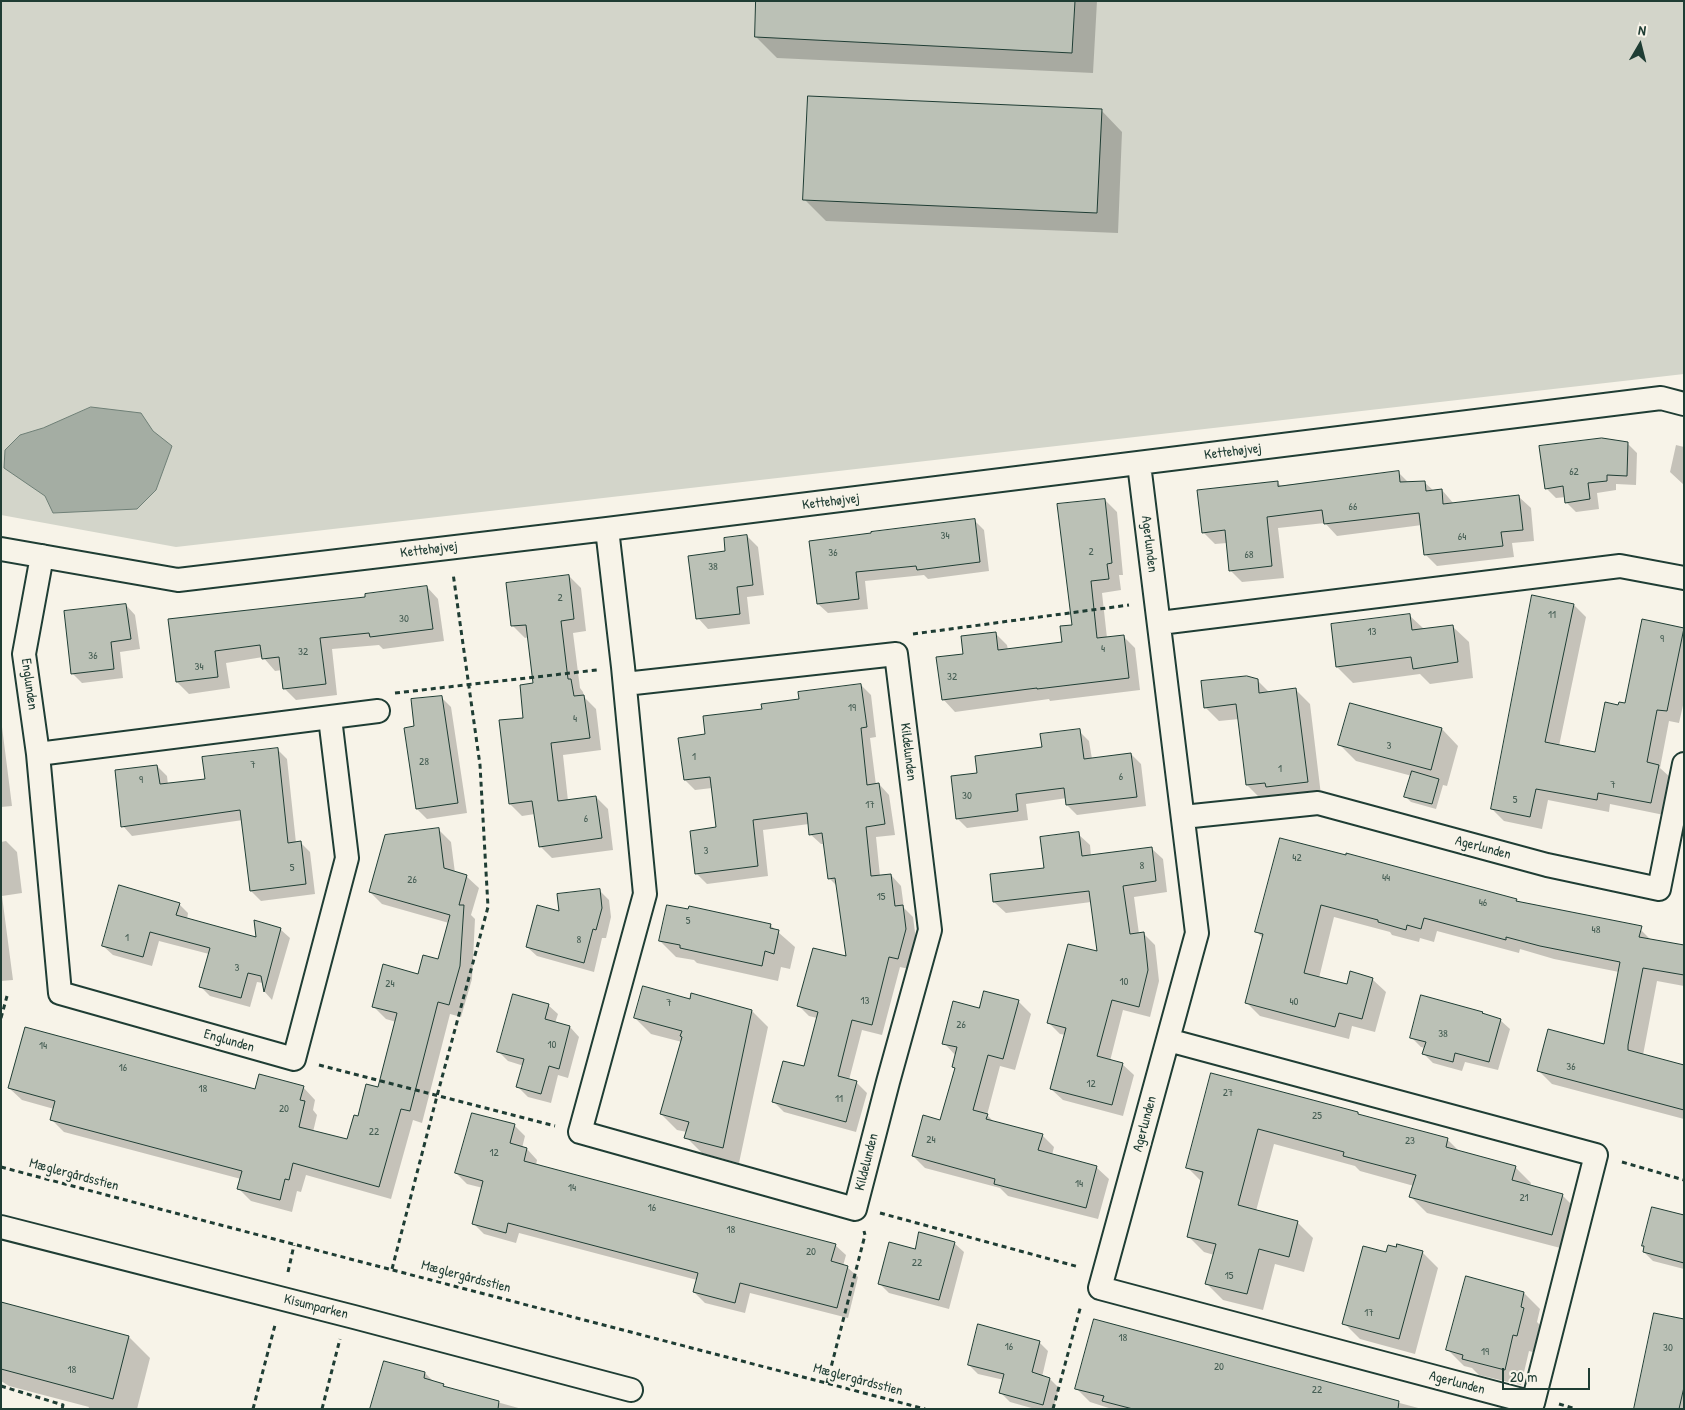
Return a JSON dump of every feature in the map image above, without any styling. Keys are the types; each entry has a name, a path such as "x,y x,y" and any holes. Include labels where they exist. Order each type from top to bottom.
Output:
{"street":[{"name":"Kettehøjvej","path":"1,549 178,580 1139,464 1661,398 1684,404"},
{"name":"Agerlunden","path":"1139,464 1197,932 1102,1281 1533,1403 1596,1155"},
{"path":"580,1132 645,894 624,675 607,529"},
{"name":"Englunden","path":"42,556 24,654 38,754 60,993 294,1059"},
{"path":"1158,613 1620,566 1684,578"},
{"path":"624,675 896,654"},
{"name":"Kildelunden","path":"580,1132 855,1207 930,930 896,654"},
{"path":"38,754 378,711"},
{"path":"294,1059 348,858 330,718"},
{"name":"Agerlunden","path":"1183,817 1318,803 1547,865 1659,889 1684,764"},
{"path":"1168,1040 1596,1155"},
{"name":"Kisumparken","path":"1,1228 347,1315 631,1390"}],"path":[{"path":"392,1269 436,1096 488,907 480,764 450,548"},
{"path":"896,654 901,636 1158,613"},
{"path":"378,711 376,695 468,684 624,675"},
{"path":"1,1018 7,996"},
{"path":"294,1059 580,1132"},
{"path":"1596,1155 1684,1180"},
{"name":"Mæglergårdsstien","path":"1,1167 925,1409"},
{"path":"855,1207 1102,1281"},
{"path":"827,1383 865,1235 855,1207"},
{"path":"253,1409 294,1245"},
{"path":"1053,1409 1082,1299 1102,1281"},
{"path":"322,1409 347,1315"},
{"path":"1,1386 63,1405 62,1409"}],"shaded area":[{"path":"1,1 1684,1 1684,374 176,547 1,515"},
{"path":"91,407 141,413 153,431 172,446 156,490 137,509 53,513 45,496 4,468 5,450 20,435 43,428"}],"building":[{"path":"756,1 1075,1 1072,53 755,37"},
{"path":"808,96 1102,109 1097,213 803,200"},
{"path":"1602,438 1628,442 1627,476 1607,475 1607,481 1588,483 1590,499 1565,503 1563,486 1545,489 1539,446"},
{"path":"1399,471 1400,482 1425,481 1426,491 1442,489 1443,504 1519,495 1523,530 1501,532 1503,546 1424,555 1419,513 1324,524 1322,510 1267,517 1272,566 1229,571 1225,530 1202,533 1197,490 1278,481 1278,486"},
{"path":"1105,499 1112,563 1107,564 1109,579 1091,581 1097,638 1124,635 1129,678 942,700 936,657 963,654 961,636 996,632 998,650 1062,642 1060,626 1072,625 1057,504"},
{"path":"975,519 980,562 917,570 916,566 856,572 859,599 817,604 809,541"},
{"path":"747,535 753,585 737,587 740,614 696,619 688,556 725,551 724,538"},
{"path":"569,575 574,619 561,621 568,679 571,679 574,696 584,695 590,738 551,743 558,801 596,796 602,838 539,847 532,801 509,804 499,720 523,718 520,685 533,683 526,625 511,626 506,583"},
{"path":"427,586 433,629 370,637 369,633 320,638 326,684 283,689 279,657 262,659 260,645 215,651 218,677 176,682 168,619 365,597 365,594"},
{"path":"1532,595 1574,604 1545,742 1595,752 1605,702 1618,705 1619,702 1625,703 1642,619 1684,628 1667,711 1657,710 1647,762 1659,765 1651,803 1598,793 1597,800 1536,789 1530,817 1491,809"},
{"path":"126,604 131,639 111,642 114,669 71,674 64,611"},
{"path":"1410,614 1412,630 1453,625 1458,662 1413,669 1411,657 1336,667 1331,624"},
{"path":"1247,676 1258,679 1259,693 1296,688 1308,782 1266,787 1265,783 1246,785 1236,704 1204,708 1201,681"},
{"path":"861,684 867,727 861,728 867,785 879,783 885,824 866,827 871,876 891,874 895,906 903,905 906,929 898,959 889,957 872,1025 852,1020 838,1076 857,1081 846,1122 772,1102 783,1061 804,1066 818,1012 797,1006 813,948 846,956 835,878 828,879 822,833 809,835 807,813 753,820 758,866 695,874 690,831 716,827 710,777 684,780 678,738 705,734 703,716 762,709 761,704 799,699 798,692"},
{"path":"442,696 458,803 416,809 404,728 414,726 411,699"},
{"path":"1350,703 1442,728 1431,770 1338,745"},
{"path":"1080,729 1084,759 1131,753 1137,797 1066,805 1064,788 1016,794 1018,811 956,819 951,776 977,773 975,756 1042,747 1040,734"},
{"path":"278,748 288,843 301,841 306,884 250,891 240,810 121,827 115,770 157,765 160,784 205,779 202,757"},
{"path":"1412,771 1439,779 1432,804 1404,797"},
{"path":"439,828 444,868 467,875 459,905 464,905 460,966 449,1005 438,1002 410,1111 401,1109 379,1187 293,1163 289,1180 285,1179 280,1200 237,1189 242,1171 50,1120 55,1101 8,1088 25,1027 255,1089 259,1074 304,1086 300,1100 305,1101 299,1127 347,1139 354,1115 358,1116 366,1084 378,1087 397,1013 372,1007 383,964 418,974 423,955 438,959 450,915 369,892 385,835"},
{"path":"1079,832 1082,856 1152,847 1156,881 1123,886 1130,934 1144,932 1148,970 1139,1007 1112,1000 1097,1056 1123,1063 1112,1105 1050,1089 1066,1028 1047,1023 1068,944 1097,951 1089,891 993,902 990,874 1044,868 1040,837"},
{"path":"1280,838 1346,855 1346,853 1517,899 1516,901 1642,926 1639,937 1684,945 1684,975 1643,968 1628,1050 1684,1065 1684,1110 1537,1071 1548,1029 1604,1044 1620,962 1540,946 1506,937 1506,940 1424,918 1421,929 1407,925 1406,930 1378,922 1378,920 1321,905 1304,973 1347,984 1350,971 1373,978 1362,1019 1339,1013 1335,1027 1245,1003 1263,934 1255,932"},
{"path":"119,885 180,903 176,915 256,937 254,920 281,928 264,992 261,976 248,973 241,998 199,987 210,948 150,932 143,957 102,946"},
{"path":"600,889 602,908 596,930 593,929 584,963 526,947 537,905 559,911 557,894"},
{"path":"667,905 688,909 689,906 771,924 770,928 779,930 774,954 765,951 762,966 680,948 680,945 659,941"},
{"path":"643,986 690,999 691,993 752,1010 723,1148 684,1138 689,1122 660,1114 682,1037 680,1036 682,1031 634,1018"},
{"path":"984,991 1019,1000 1003,1059 988,1055 973,1110 988,1114 986,1119 1043,1134 1038,1150 1097,1166 1086,1208 994,1184 995,1179 912,1156 923,1115 940,1120 955,1068 952,1067 957,1047 942,1044 953,1001 979,1008"},
{"path":"513,994 549,1004 545,1019 570,1026 559,1069 549,1066 541,1094 516,1087 524,1059 497,1052"},
{"path":"1421,995 1483,1012 1501,1019 1489,1062 1455,1053 1453,1062 1422,1054 1426,1042 1410,1038"},
{"path":"1211,1073 1448,1138 1446,1147 1516,1166 1512,1180 1563,1194 1552,1235 1409,1197 1416,1175 1343,1156 1344,1152 1258,1129 1238,1205 1298,1221 1289,1257 1259,1249 1247,1294 1205,1284 1216,1244 1187,1237 1203,1172 1186,1168"},
{"path":"472,1113 515,1124 510,1143 527,1148 524,1161 836,1244 831,1261 848,1266 837,1308 740,1283 735,1303 693,1292 698,1273 508,1223 506,1233 472,1224 483,1181 455,1173"},
{"path":"1652,1207 1684,1215 1684,1263 1643,1252 1644,1246 1642,1246"},
{"path":"919,1232 955,1242 939,1300 878,1284 889,1242 915,1249"},
{"path":"1397,1244 1423,1251 1399,1339 1342,1324 1363,1246 1386,1252 1388,1245 1396,1247"},
{"path":"1466,1276 1524,1292 1521,1307 1524,1308 1517,1336 1513,1335 1505,1370 1462,1359 1463,1355 1446,1350"},
{"path":"1,1302 129,1336 113,1399 1,1369"},
{"path":"1654,1313 1684,1319 1684,1387 1679,1409 1634,1409"},
{"path":"1094,1319 1399,1401 1398,1409 1133,1409 1102,1401 1104,1396 1075,1389"},
{"path":"978,1324 1040,1341 1032,1372 1050,1378 1043,1405 999,1393 1004,1374 968,1365"},
{"path":"384,1361 425,1372 424,1378 444,1384 443,1386 499,1401 498,1409 370,1409"}]}
